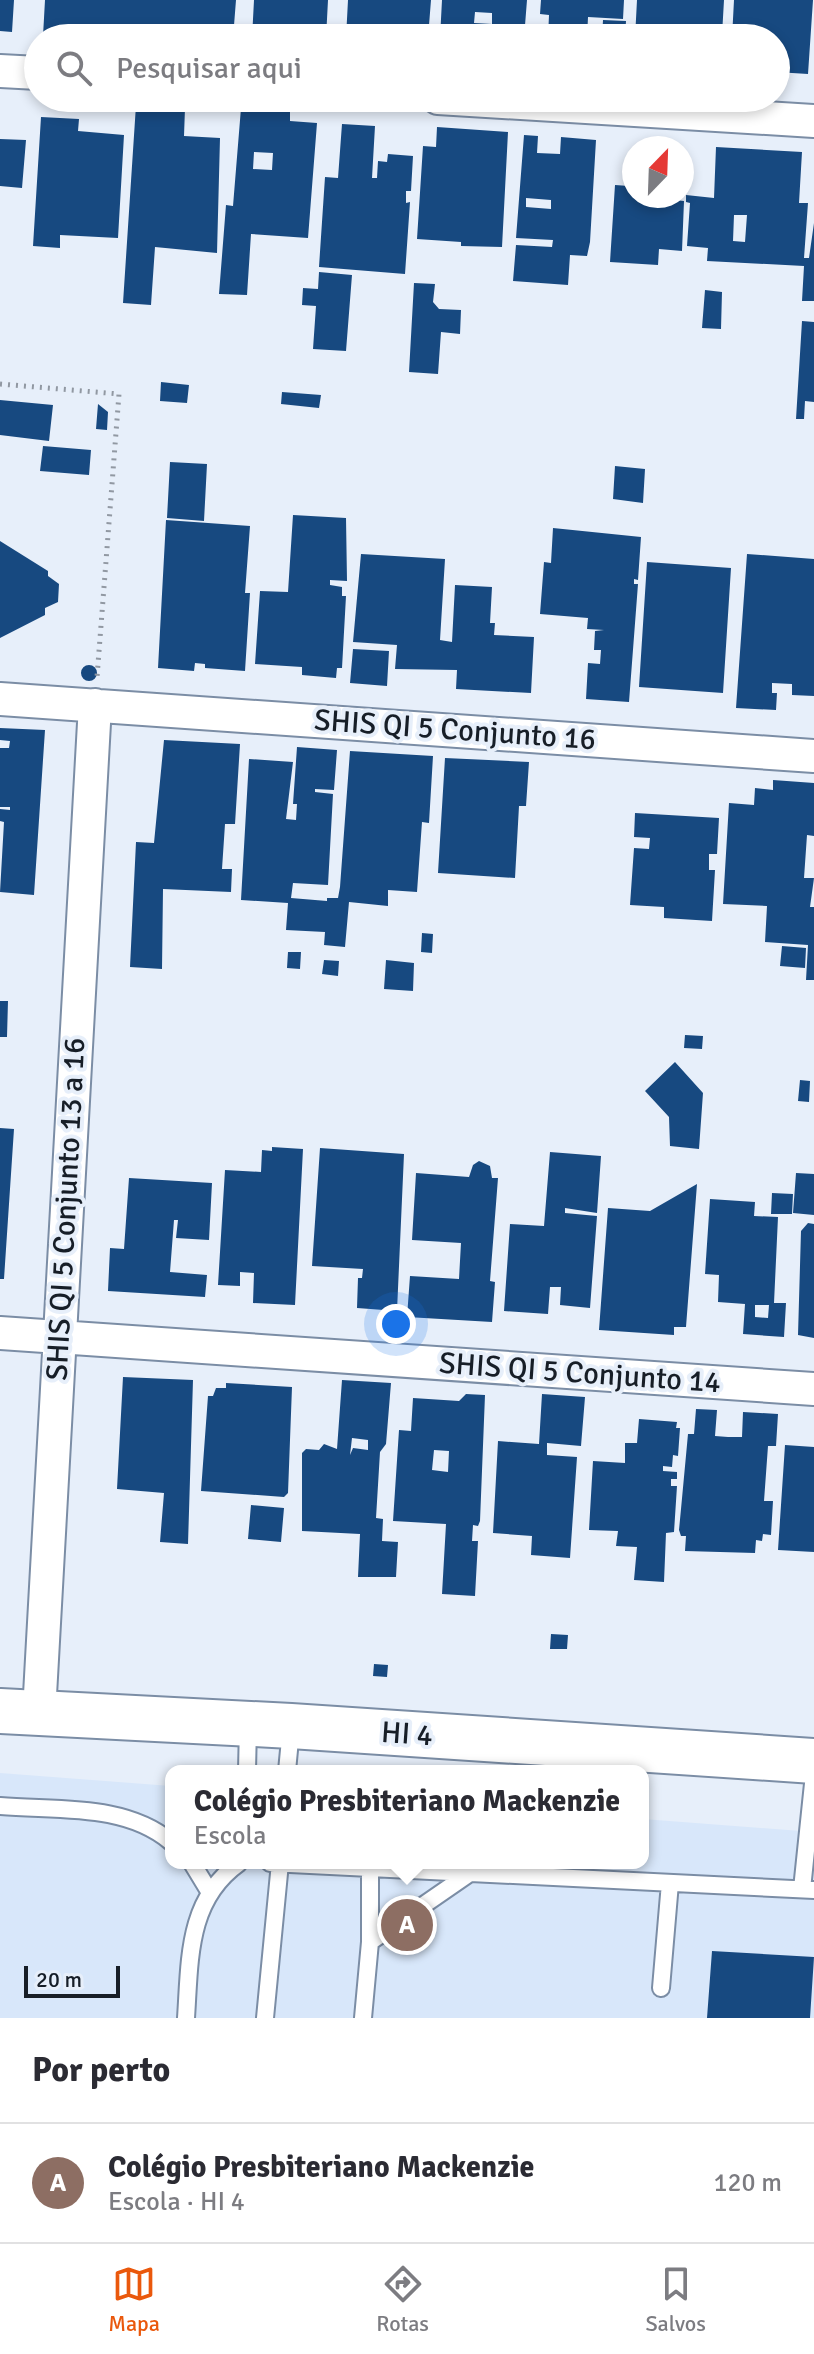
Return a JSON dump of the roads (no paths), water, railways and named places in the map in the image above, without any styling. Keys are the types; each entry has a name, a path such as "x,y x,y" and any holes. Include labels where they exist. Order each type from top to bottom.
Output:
{"street":[{"path":"0,71 24,72"},
{"path":"667,112 814,121"},
{"name":"SHIS QI 5 Conjunto 16","path":"0,699 814,756"},
{"name":"SHIS QI 5 Conjunto 13 a 16","path":"19,1712 59,1337 95,705"},
{"name":"SHIS QI 5 Conjunto 14","path":"0,1333 814,1389"},
{"name":"HI 4","path":"19,1712 248,1723 814,1761"}],"lane":[{"path":"247,1765 248,1723"},
{"path":"288,1765 291,1726"},
{"path":"363,2018 370,1942 370,1869 808,1890 814,1774"},
{"path":"0,1806 121,1815 144,1822 165,1838"},
{"path":"196,1869 209,1891"},
{"path":"186,2018 198,1915 209,1891 233,1869"},
{"path":"265,2018 277,1869"},
{"path":"370,1942 470,1873"},
{"path":"661,1988 670,1883"}],"place":[{"name":"Colégio Presbiteriano Mackenzie","path":"407,1925"}]}
